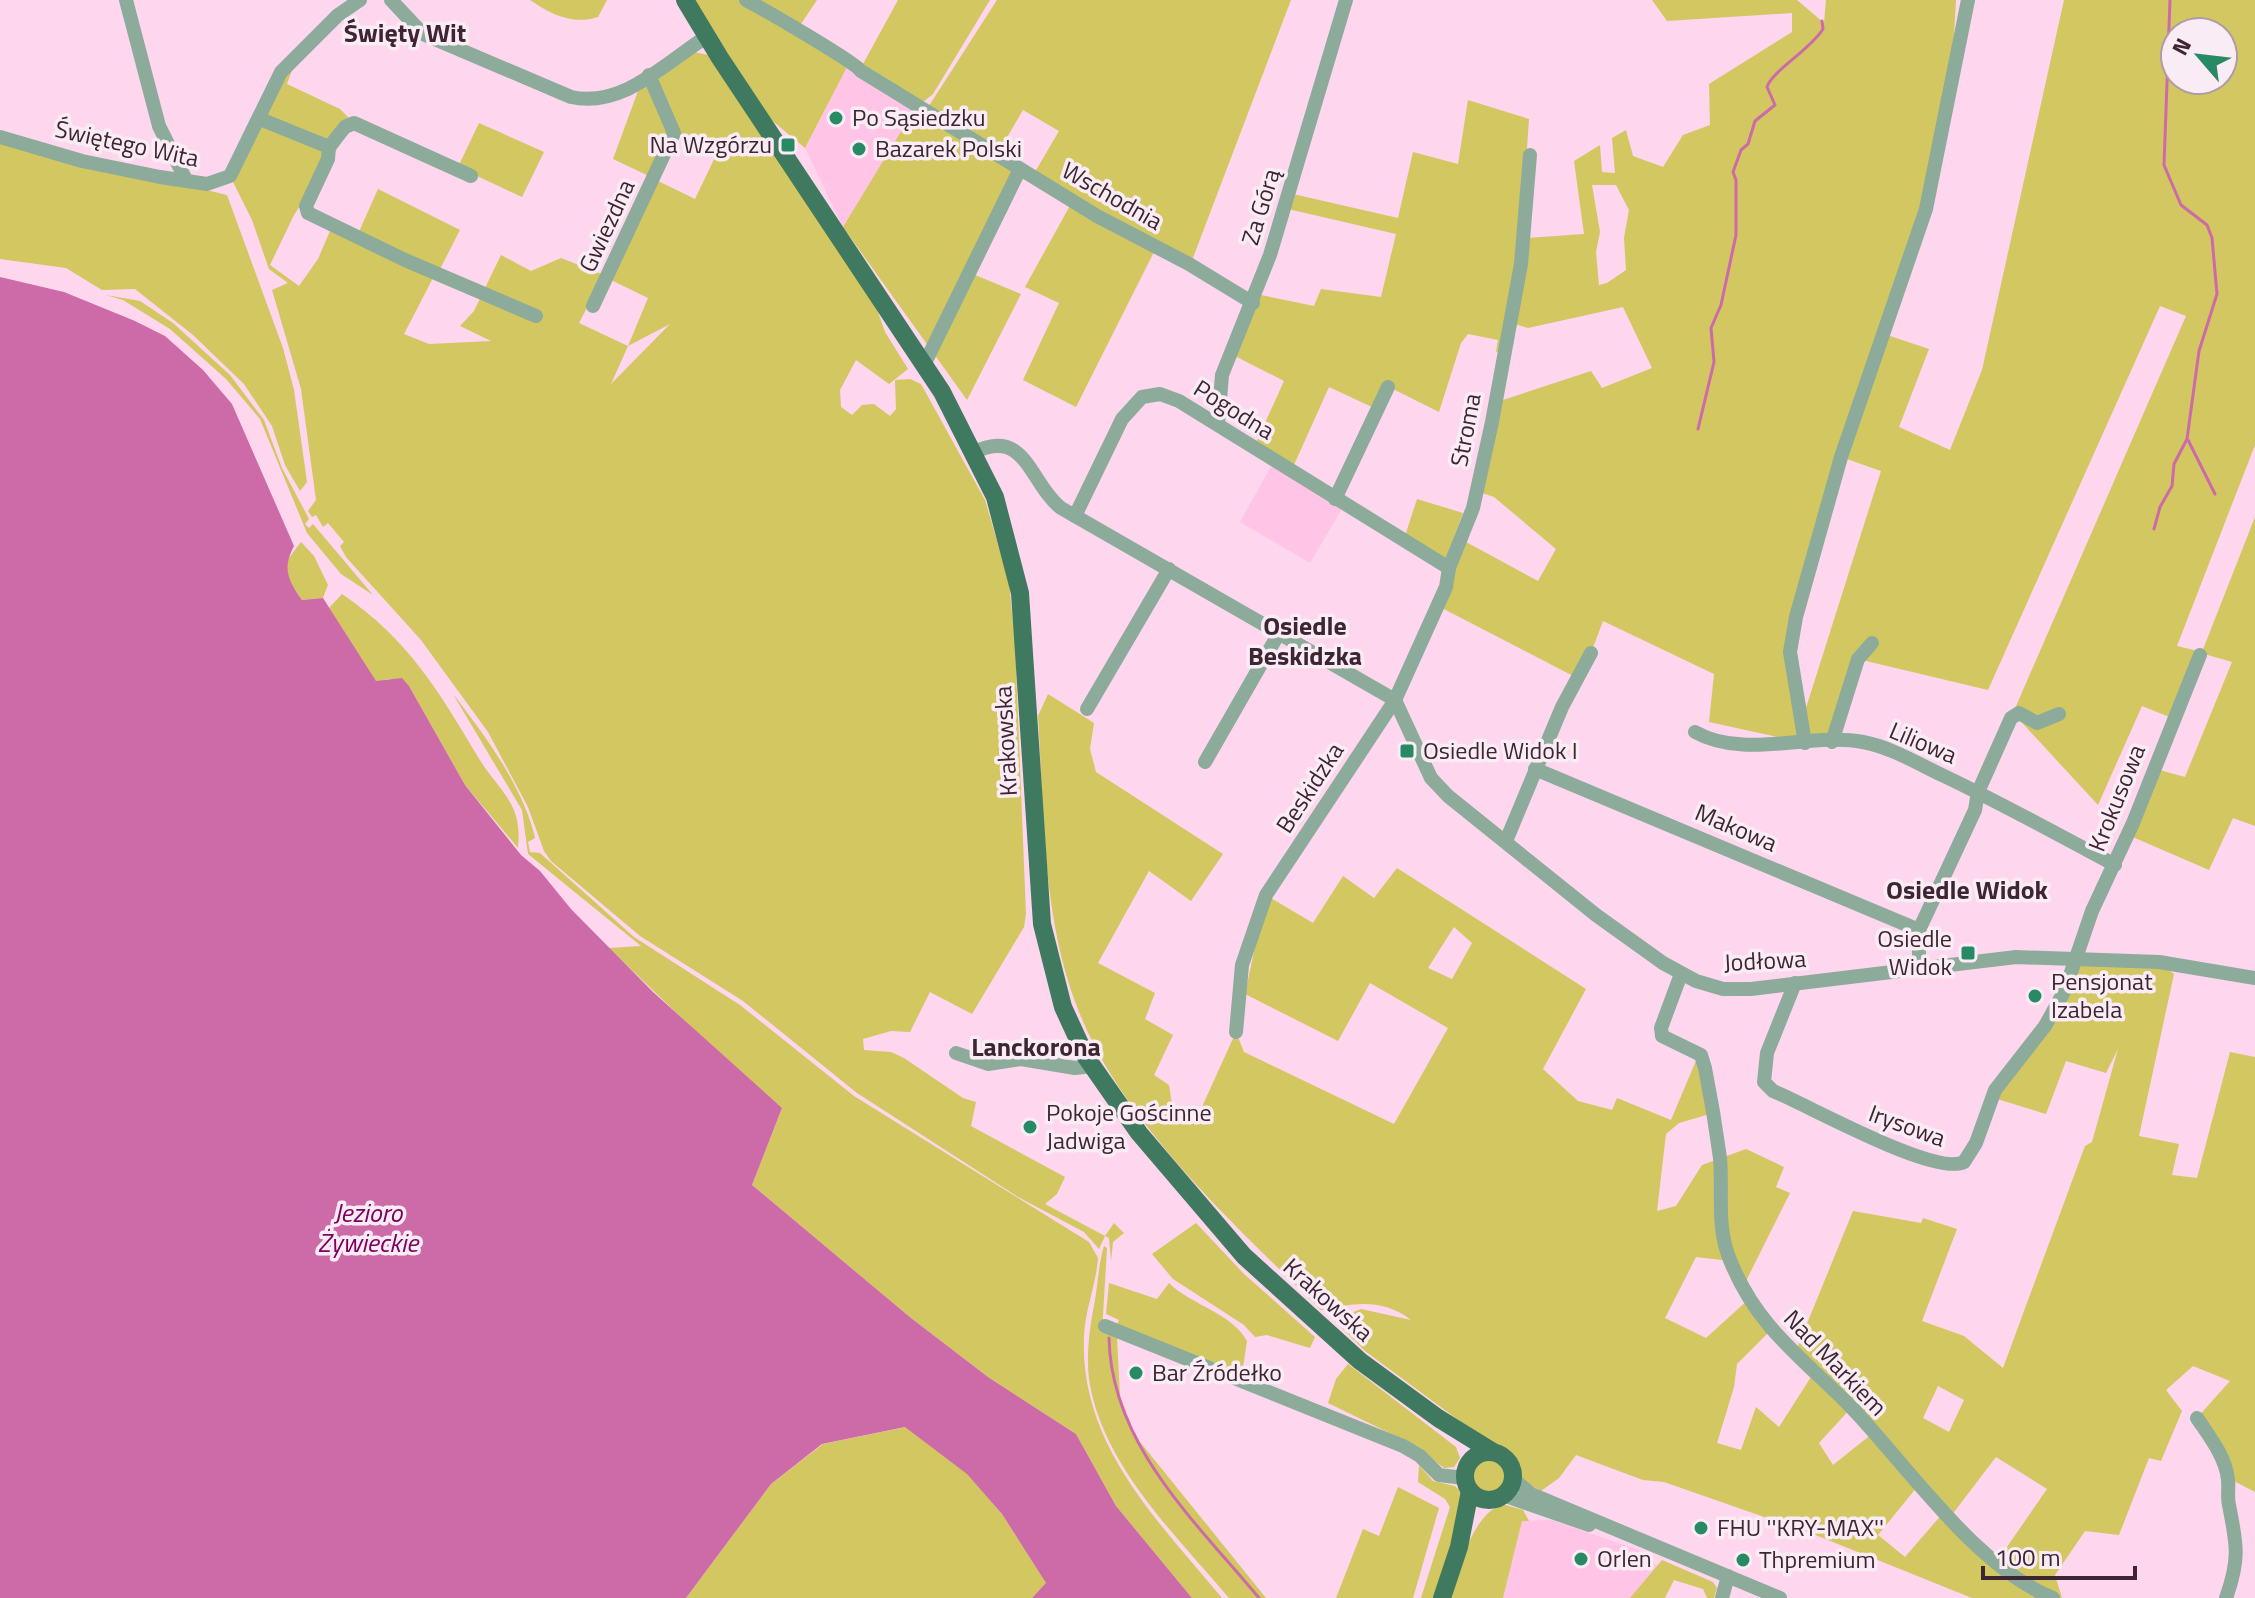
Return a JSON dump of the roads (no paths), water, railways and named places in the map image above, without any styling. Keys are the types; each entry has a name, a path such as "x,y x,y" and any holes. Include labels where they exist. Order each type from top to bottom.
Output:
{"main road":[{"name":"Krakowska","path":"685,0 706,37 924,365 975,452 1002,516 1018,576 1037,877 1045,943 1063,1007 1092,1066 1139,1133 1244,1256 1360,1361 1438,1418 1493,1452"},
{"name":"Krakowska","path":"1438,1418 1463,1445 1468,1477"},
{"path":"1442,1598 1459,1547 1468,1477 1480,1453 1493,1452 1509,1463 1513,1479 1459,1547"},
{"path":"1468,1477 1496,1498"}],"street":[{"path":"126,0 159,126 186,180"},
{"name":"Świętego Wita","path":"0,137 82,161 207,184 230,176 281,72 338,15 360,0"},
{"path":"391,0 423,34 571,97 600,101 612,98 706,37"},
{"name":"Wschodnia","path":"746,0 857,64 861,71 1020,169 1253,303"},
{"name":"Za Górą","path":"1218,424 1222,375 1253,303 1346,0"},
{"path":"1805,743 1790,652 1796,617 1841,457 1926,209 1968,0"},
{"name":"Gwiezdna","path":"593,306 674,133 649,75"},
{"path":"260,119 329,147"},
{"path":"471,176 354,123 345,127 329,147 328,159 306,206 308,213 405,260 536,316"},
{"name":"Stroma","path":"1395,700 1446,587 1449,568 1473,508 1521,264 1530,155"},
{"path":"924,365 1020,169"},
{"path":"1335,499 1388,387"},
{"name":"Pogodna","path":"1075,516 1122,419 1142,397 1160,394 1218,424 1449,568"},
{"path":"975,452 994,444 1011,449 1023,457 1054,502 1075,516 1395,700"},
{"path":"1087,709 1169,569"},
{"path":"1205,762 1279,633"},
{"path":"1832,742 1858,659 1872,643"},
{"path":"1506,841 1535,769 1591,653"},
{"name":"Krokusowa","path":"2078,958 2092,911 2115,865 2200,655"},
{"name":"Jodłowa","path":"1395,700 1418,754 1439,788 1596,915 1681,974 1723,989 2016,957 2159,962 2255,978"},
{"name":"Beskidzka","path":"1236,1032 1242,965 1266,895 1395,700"},
{"path":"1919,968 1919,930 1975,810 1978,792 2015,713 2037,723 2059,714"},
{"name":"Liliowa","path":"1695,732 1715,741 1862,742 1882,748 1978,792 2115,865"},
{"name":"Makowa","path":"1535,769 1919,930"},
{"name":"Irysowa","path":"1795,983 1767,1053 1764,1082 1773,1091 1863,1135 1958,1165 1964,1162 1976,1143 1995,1090 2045,1026 2078,958"},
{"name":"Nad Markiem","path":"1681,974 1661,1028 1662,1036 1701,1055 1720,1159 1721,1233 1749,1299 1778,1340 1851,1408 1977,1546 2006,1573 2053,1598"},
{"path":"956,1053 988,1064 1021,1059 1075,1068 1092,1066"},
{"path":"1105,1326 1403,1446 1441,1477 1468,1477"},
{"path":"2197,1418 2224,1463 2228,1478 2229,1505 2238,1544 2237,1567 2226,1598"},
{"path":"1513,1479 1528,1493 1780,1598"},
{"path":"1496,1498 1612,1530"},
{"path":"1722,1598 1728,1576"}],"water":[{"name":"Jezioro Żywieckie","path":"0,277 64,292 135,321 165,336 203,370 232,404 294,546 288,561 288,574 302,600 323,598 376,681 402,678 465,785 521,855 540,871 571,909 653,992 782,1108 752,1185 911,1318 988,1377 1076,1434 1116,1506 1192,1598 1032,1598 1046,1583 1002,1514 967,1474 905,1427 822,1444 771,1484 686,1598 0,1598"}],"waterway":[{"path":"2154,529 2160,507 2172,486 2174,464 2187,439 2199,351 2217,294 2212,238 2207,225 2181,205 2164,165 2170,0"},
{"path":"1698,429 1714,362 1711,328 1721,305 1736,235 1736,180 1733,172 1741,150 1748,144 1755,121 1775,105 1767,87 1770,81 1817,37 1823,29 1822,21"},
{"path":"2188,440 2215,494"},
{"path":"1109,1338 1113,1376 1124,1413 1140,1447 1184,1510 1259,1598"}],"place":[{"name":"Po Sąsiedzku","path":"836,118"},
{"name":"Na Wzgórzu","path":"788,145"},
{"name":"Bazarek Polski","path":"859,149"},
{"name":"Osiedle Widok I","path":"1407,751"},
{"name":"Osiedle Widok","path":"1968,953"},
{"name":"Pensjonat Izabela","path":"2035,996"},
{"name":"Pokoje Gościnne Jadwiga","path":"1030,1127"},
{"name":"Bar Źródełko","path":"1136,1373"},
{"name":"FHU ''KRY-MAX''","path":"1701,1528"},
{"name":"Orlen","path":"1581,1559"},
{"name":"Thpremium","path":"1743,1560"}],"district":[{"name":"Święty Wit","path":"405,33"},
{"name":"Osiedle Beskidzka","path":"1305,641"},
{"name":"Osiedle Widok","path":"1967,890"},
{"name":"Lanckorona","path":"1036,1047"}]}
